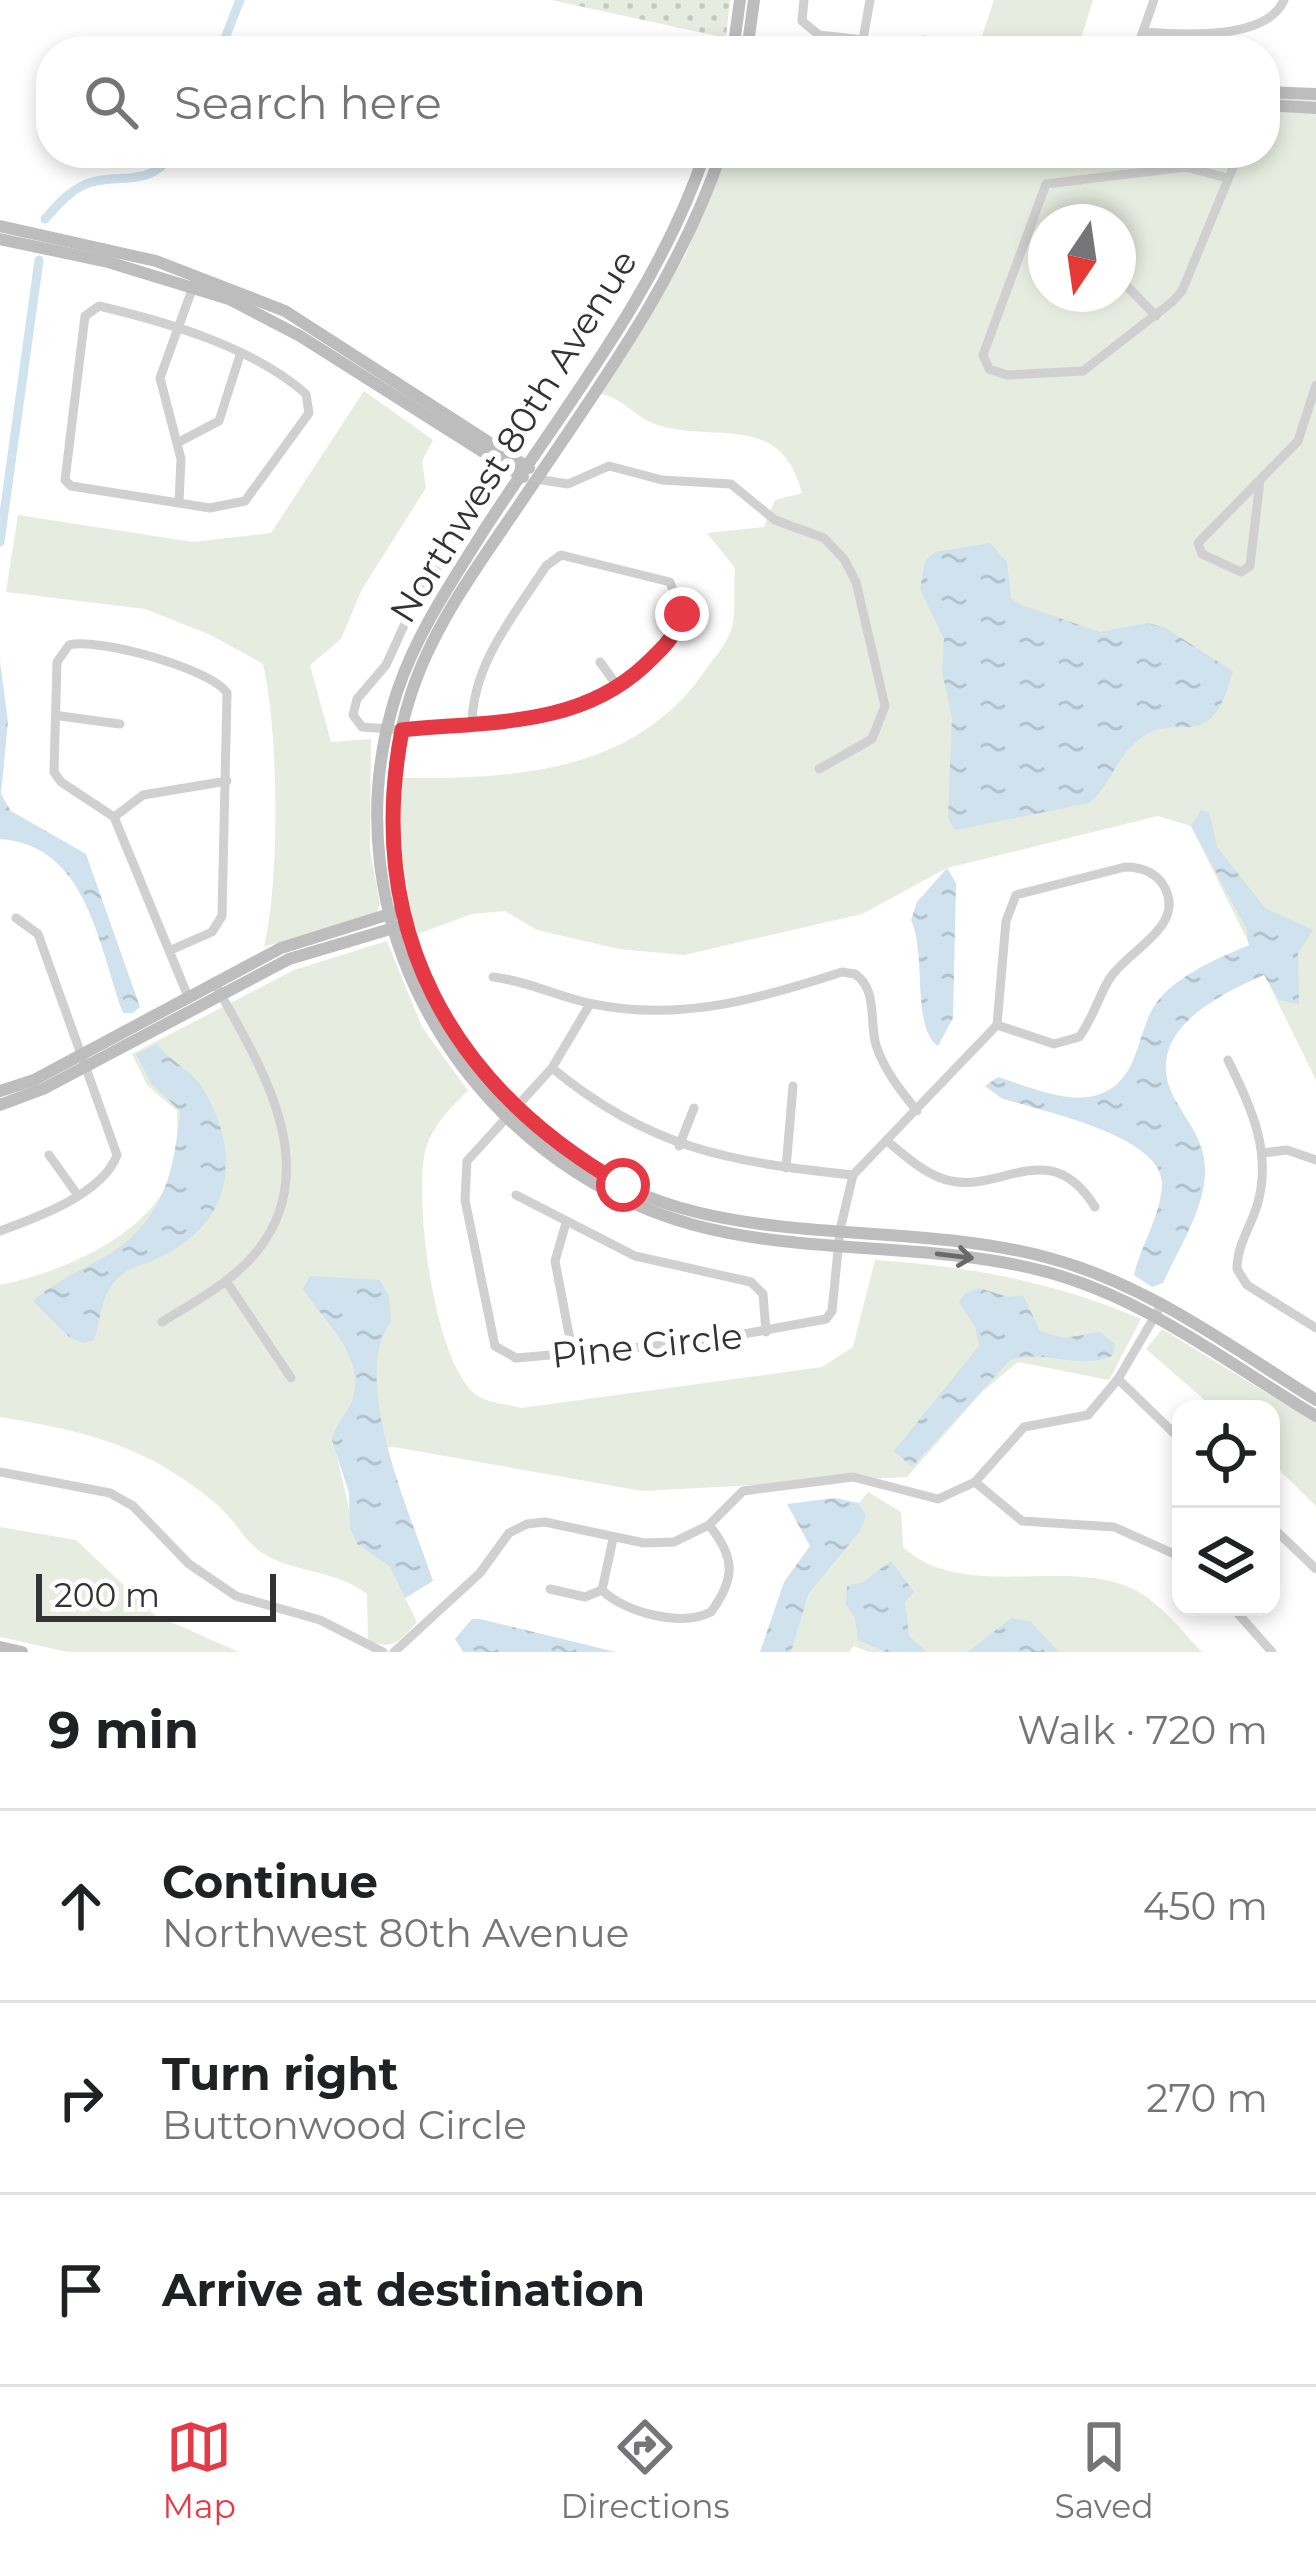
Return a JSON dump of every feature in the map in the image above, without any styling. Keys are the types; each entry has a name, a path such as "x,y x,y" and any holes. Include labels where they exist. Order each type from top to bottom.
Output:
{"street":[{"path":"735,36 740,0"},
{"path":"749,36 754,0"},
{"path":"804,0 802,21 810,31 844,36"},
{"path":"865,36 870,0"},
{"path":"1142,36 1154,0"},
{"path":"1144,32 1249,29 1273,20 1284,0"},
{"path":"1280,93 1316,94"},
{"path":"1280,106 1316,107"},
{"name":"Northwest 80th Avenue","path":"657,1207 509,1113 437,1034 397,919 379,819 397,691 429,619 646,284 679,223 699,168"},
{"name":"Northwest 80th Avenue","path":"395,730 440,627 665,279 714,168"},
{"path":"1170,168 1046,184 983,356 989,370 1007,375 1083,370 1156,316 1182,291 1232,168"},
{"path":"1193,168 1227,178"},
{"path":"0,226 196,280 315,329 527,464 536,479"},
{"path":"0,239 196,280 285,327 519,477 568,484 608,466 662,479 731,484 776,520 824,538 844,559 856,582 885,706 872,739 819,770"},
{"path":"179,502 183,484 177,443 164,410 160,378 196,280"},
{"path":"1136,295 1156,316"},
{"path":"91,308 176,328 302,389 309,412 245,501 210,508 70,486 62,474 85,316 91,308"},
{"path":"177,443 219,422 240,355"},
{"path":"1260,480 1250,566 1241,572 1202,554 1198,543 1298,441 1316,385"},
{"path":"472,723 473,696 488,658 546,566 561,555 661,578 677,590 682,614 674,637 618,687 578,710 472,723 395,730 356,723 356,699 386,665 412,608 470,518 478,491"},
{"path":"172,950 212,932 223,916 230,705 214,676 79,642 62,651 57,662 60,716 51,760 54,772 114,817 191,1004"},
{"path":"600,662 618,687"},
{"path":"60,716 120,724"},
{"path":"114,817 142,795 227,781"},
{"path":"839,1245 853,1174 997,1025 1009,907 1028,888 1138,867 1167,891 1162,928 1108,980 1079,1037 1054,1044 997,1025"},
{"path":"16,902 16,918"},
{"path":"0,922 16,918"},
{"path":"0,1232 77,1194 113,1165 117,1155 38,934 16,918"},
{"path":"0,1105 218,990 280,948 397,919"},
{"path":"493,977 590,1004 672,1012 716,1007 842,972 855,974 870,993 871,1019 884,1065 916,1111"},
{"path":"161,1322 226,1281 269,1233 288,1163 275,1105 218,990"},
{"name":"Pine Circle","path":"590,1004 552,1068 476,1145 464,1178 496,1346 516,1358 573,1355 766,1332 826,1319 832,1311 839,1245"},
{"path":"0,1091 85,1060"},
{"path":"1228,1060 1258,1127 1263,1153 1261,1189 1237,1254 1237,1269 1247,1285 1316,1328"},
{"path":"552,1068 608,1112 679,1146 786,1168 853,1174"},
{"path":"786,1168 793,1086"},
{"path":"679,1146 694,1108"},
{"path":"887,1141 946,1180 1037,1171 1081,1185 1095,1208"},
{"path":"1263,1153 1286,1150 1316,1160"},
{"path":"49,1155 77,1194"},
{"path":"516,1195 566,1223 675,1268 752,1282 763,1294 766,1332"},
{"path":"657,1207 741,1221 1030,1253 1092,1272 1316,1400"},
{"path":"657,1207 727,1233 1033,1269 1158,1310 1316,1416"},
{"path":"566,1223 555,1261 573,1355"},
{"path":"226,1281 291,1378"},
{"path":"394,1652 480,1574 509,1533 545,1522 613,1539 674,1542 709,1526 743,1491 853,1477 938,1499 975,1482 1024,1427 1088,1415 1118,1379 1158,1310"},
{"path":"1118,1379 1172,1431"},
{"path":"0,1472 110,1493 154,1524 189,1564 236,1596 320,1620 383,1652"},
{"path":"975,1482 1022,1521 1114,1527 1172,1553"},
{"path":"602,1590 615,1603 685,1620 711,1612 723,1596 731,1566 729,1552 709,1526"},
{"path":"1280,1535 1316,1569"},
{"path":"602,1590 613,1539"},
{"path":"550,1589 585,1597 602,1590"},
{"path":"1240,1616 1273,1652"},
{"path":"0,1647 22,1652"}],"shaded area":[{"path":"551,0 730,0 726,36"},
{"path":"994,0 1093,0 1082,36 982,36"},
{"path":"1280,87 1316,89 1316,1080 1191,826 1158,816 947,868 862,914 684,955 619,949 537,930 505,911 472,914 415,935 400,844 402,778 529,772 607,750 643,731 676,706 730,633 735,568 707,533 764,527 775,500 802,493 791,466 777,449 759,439 672,429 601,394 685,256 722,168 1280,168"},
{"path":"364,391 433,440 422,461 426,488 362,589 341,639 310,665 331,742 371,739 370,850 380,904 377,912 264,947 273,884 276,806 263,664 211,635 145,609 6,592 18,515 193,542 271,533"},
{"path":"387,941 422,1027 468,1091 442,1118 428,1143 422,1207 439,1317 461,1377 476,1395 521,1408 822,1367 853,1347 875,1260 1011,1278 1141,1319 1109,1380 1018,1362 982,1392 907,1477 642,1491 394,1447 336,1452 357,1544 390,1567 417,1622 390,1644 368,1640 367,1594 339,1579 269,1557 252,1545 220,1507 168,1469 90,1436 0,1417 0,1285 77,1260 126,1231 147,1213 175,1168 177,1111 147,1085 132,1054 294,970"},
{"path":"1162,1329 1278,1400 1205,1400 1146,1349"},
{"path":"1280,1401 1316,1423 1316,1506 1280,1471"},
{"path":"868,1492 901,1512 903,1547 926,1563 980,1576 1070,1576 1126,1586 1158,1606 1202,1652 869,1652 854,1646 849,1652 791,1652 809,1593 866,1515 859,1503"},
{"path":"0,1527 76,1540 155,1615 239,1652 68,1652 0,1637"}],"water":[{"path":"990,543 1007,562 1011,598 1021,605 1100,632 1147,623 1164,627 1233,671 1214,715 1203,724 1151,732 1136,742 1089,803 955,830 948,818 952,718 942,671 944,639 920,589 925,561 935,552"},
{"path":"0,661 8,722 1,794 11,811 86,854 140,1007 133,1013 123,1013 96,929 71,878 29,845 0,839"},
{"path":"1201,810 1209,812 1217,847 1265,908 1313,930 1298,953 1299,1004 1279,1000 1264,975 1205,1007 1174,1038 1167,1056 1167,1077 1202,1150 1204,1183 1190,1227 1163,1283 1152,1287 1134,1275 1161,1197 1158,1168 1144,1153 1098,1128 1001,1098 985,1086 998,1077 1070,1097 1104,1092 1131,1065 1161,997 1191,973 1249,945 1246,928 1191,826"},
{"path":"947,868 956,883 953,1018 938,1046 925,1023 911,920 917,902"},
{"path":"157,1044 198,1082 216,1114 226,1163 223,1186 215,1208 182,1245 116,1280 104,1301 94,1340 83,1343 69,1337 33,1301 114,1251 132,1237 156,1206 170,1171 180,1111 151,1083 136,1054"},
{"path":"310,1276 380,1280 389,1297 391,1322 380,1347 376,1377 380,1412 399,1486 433,1581 405,1598 390,1567 357,1544 350,1528 349,1493 332,1440 353,1398 353,1367 340,1339 303,1289"},
{"path":"979,1288 1008,1297 1023,1295 1040,1331 1064,1338 1100,1332 1115,1344 1112,1356 1085,1361 1032,1356 1008,1362 912,1467 894,1451 979,1346 975,1326 959,1303 965,1293"},
{"path":"835,1498 859,1503 866,1515 860,1531 809,1593 791,1652 760,1652 784,1582 810,1546 787,1504"},
{"path":"891,1561 914,1592 905,1602 909,1636 927,1652 886,1652 858,1640 855,1618 846,1605 847,1586 863,1582"},
{"path":"1011,1618 1031,1622 1059,1652 968,1652"},
{"path":"472,1619 616,1652 463,1652 455,1639"}],"waterway":[{"path":"226,36 240,0"},
{"path":"45,219 78,188 146,175 159,168"},
{"path":"0,542 39,260"}],"route":[{"path":"623,1185 570,1155 514,1108 447,1025 412,946 399,903 392,842 395,765 402,730 551,716 598,700 674,637 682,614"}]}
